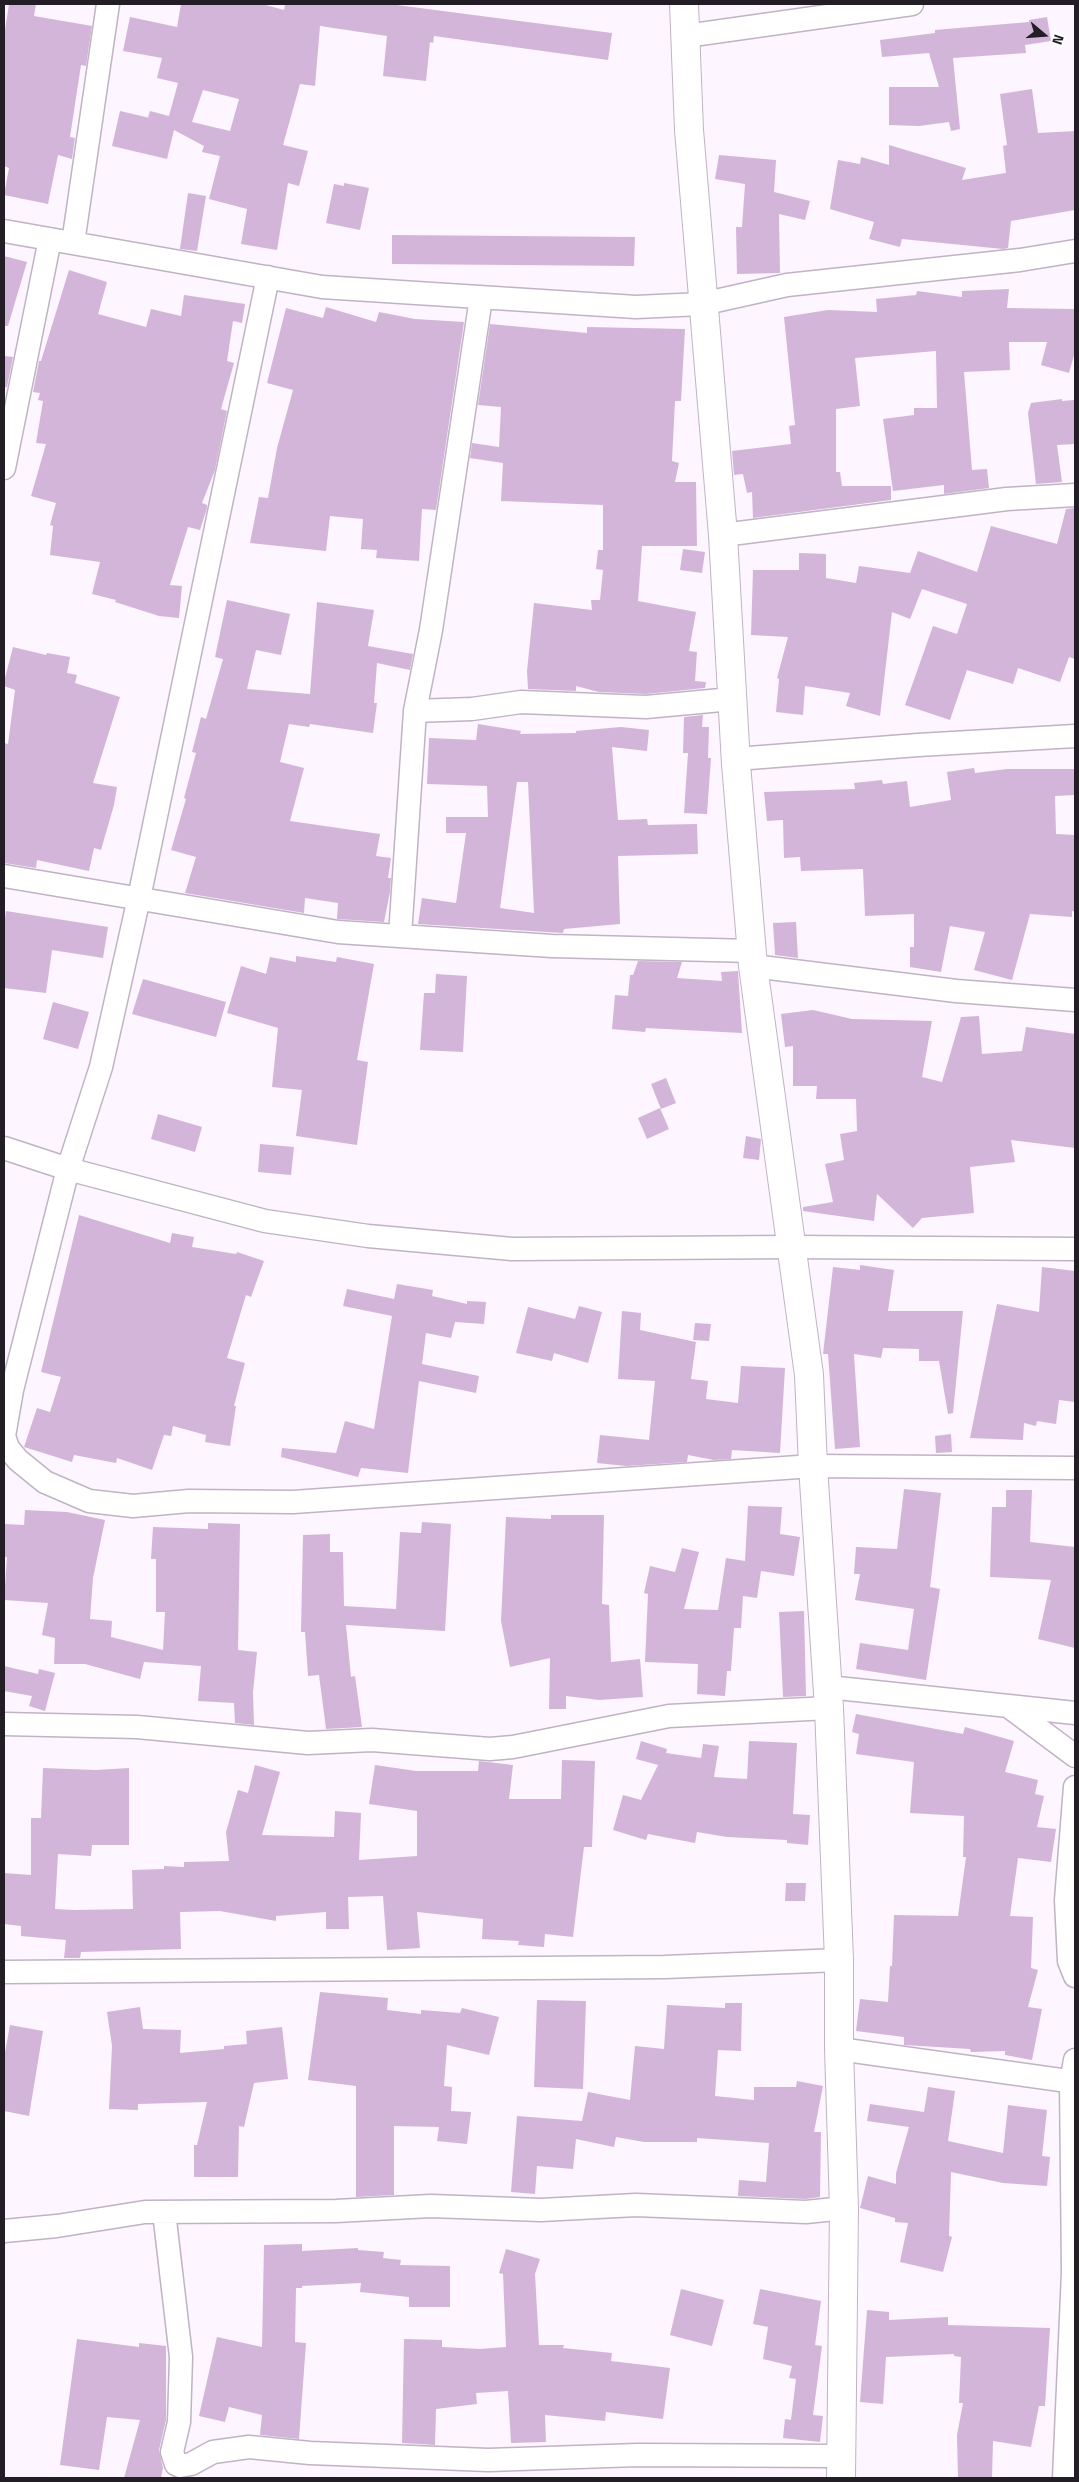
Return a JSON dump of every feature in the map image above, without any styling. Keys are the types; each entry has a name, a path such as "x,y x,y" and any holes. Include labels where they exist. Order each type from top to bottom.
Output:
{"street":[{"path":"73,243 108,4"},
{"path":"164,2212 181,2356 178,2422 172,2452 176,2464 180,2466 191,2464 213,2452 249,2447 310,2453 488,2460 638,2455 841,2467 844,2208 838,2049 839,1960 829,1697 812,1466 809,1375 753,958 736,759 723,535 702,304 689,130 684,4"},
{"path":"686,36 912,4"},
{"path":"4,231 322,287 636,307 702,304 787,285 1020,260 1075,251"},
{"path":"4,468 50,239"},
{"path":"268,277 139,898 101,1067 68,1169 12,1390 4,1436 8,1448 18,1460 45,1482 89,1501 133,1506 190,1500 312,1500 812,1466 1075,1468"},
{"path":"400,936 415,711 431,630 481,298"},
{"path":"723,535 1007,499 1075,495"},
{"path":"415,711 472,709 521,702 646,706 732,699"},
{"path":"736,759 927,744 1075,736"},
{"path":"4,876 338,932 753,958 956,991 1075,1000"},
{"path":"4,1148 68,1169 265,1220 368,1236 512,1249 791,1246 1075,1248"},
{"path":"4,1724 137,1726 308,1743 372,1740 490,1749 513,1747 669,1716 829,1697 1006,1705 1075,1712"},
{"path":"1006,1705 1075,1756"},
{"path":"1075,1787 1066,1900 1069,1960 1075,1976"},
{"path":"4,1972 665,1968 839,1960"},
{"path":"838,2049 1074,2075 1073,2272 1064,2478"},
{"path":"4,2231 57,2226 145,2212 336,2211 431,2206 540,2210 636,2205 806,2212 844,2208"}],"building":[{"path":"9,4 36,4 34,16 92,26 86,66 81,65 70,137 75,138 72,159 58,155 48,204 4,195 9,168 4,166 4,36"},
{"path":"181,4 262,4 284,10 285,4 389,4 612,33 608,60 434,36 433,43 430,42 426,81 383,76 387,36 320,26 315,86 300,84 283,145 308,151 299,186 288,183 277,250 241,244 247,209 209,199 220,156 202,152 204,146 174,130 167,159 112,146 120,111 150,118 148,117 150,111 169,116 178,83 157,78 162,58 123,51 130,17 177,27","holes":["203,90 239,99 230,131 192,122"]},
{"path":"1047,17 1051,41 1025,45 1026,53 953,58 960,129 951,131 949,122 919,126 889,125 889,87 939,87 929,53 882,57 880,40 935,33 935,30 1029,22 1029,20"},
{"path":"1032,89 1038,133 1075,131 1075,210 1011,221 1008,248 1003,249 902,239 900,247 869,239 874,222 830,209 838,160 860,164 861,157 889,165 889,145 966,168 962,180 1006,173 1003,146 1007,145 1000,94"},
{"path":"719,155 776,160 774,192 810,201 805,220 779,214 780,273 737,274 736,227 742,227 745,184 715,179"},
{"path":"344,183 369,188 360,230 326,223 334,184 344,186"},
{"path":"188,193 206,196 197,251 180,249"},
{"path":"392,235 635,237 634,266 392,264"},
{"path":"4,256 27,262 8,326 4,326"},
{"path":"69,270 107,282 98,314 146,327 151,309 181,316 184,295 245,304 242,323 233,321 227,361 234,363 221,409 227,411 215,470 202,503 207,505 207,508 200,530 188,527 170,585 182,586 179,618 159,616 115,602 116,600 92,594 100,562 50,555 53,526 50,525 56,503 31,496 46,444 36,443 43,401 38,400 40,393 33,392 39,361 41,361"},
{"path":"1009,289 1007,308 1075,309 1075,352 1069,373 1041,365 1047,342 1009,342 1010,370 964,372 972,470 987,469 989,488 944,494 944,485 893,491 883,419 914,415 914,408 937,408 936,351 855,358 860,406 836,409 836,472 840,472 842,486 891,486 891,500 753,518 752,492 747,493 743,474 734,475 732,451 791,444 789,426 795,425 784,317 828,310 877,312 876,299 916,295 917,291 962,297 962,291"},
{"path":"326,307 376,322 379,312 415,319 464,322 436,510 422,509 419,561 376,558 377,550 361,549 363,519 330,516 326,551 250,543 259,497 268,498 277,448 293,390 267,383 286,308 323,318"},
{"path":"490,324 587,333 587,327 685,329 681,401 675,401 672,461 679,463 675,482 696,482 697,546 642,546 638,601 696,612 689,651 697,652 695,681 706,682 705,688 646,694 599,692 576,686 576,691 528,689 527,671 534,603 592,610 591,600 600,600 603,570 596,569 598,550 603,550 603,505 501,501 503,463 470,458 472,443 499,447 501,407 478,405"},
{"path":"4,356 13,357 7,387 4,387"},
{"path":"1062,399 1062,401 1074,400 1075,444 1057,445 1062,482 1036,484 1028,413 1031,403"},
{"path":"1075,508 1075,659 1069,657 1060,682 1018,668 1013,684 967,670 950,720 905,705 933,626 957,634 967,604 922,589 910,619 892,612 880,716 846,706 850,693 805,686 803,715 776,712 779,679 777,678 788,637 751,635 753,570 799,570 799,553 826,554 826,578 856,583 859,566 910,573 918,551 977,572 991,526 1057,544 1066,509"},
{"path":"683,549 705,552 702,573 680,570"},
{"path":"227,600 290,614 281,655 256,650 247,689 310,694 317,602 374,610 368,646 413,654 410,670 377,663 374,703 377,703 373,733 310,724 309,727 289,724 280,762 304,768 290,821 380,834 376,856 391,858 388,878 391,878 390,892 384,922 337,919 338,903 305,898 304,913 185,893 196,857 171,850 186,799 184,798 196,753 192,752 201,717 206,719 223,659 215,657"},
{"path":"13,647 46,655 47,653 70,657 67,673 77,675 75,683 120,697 93,783 117,787 114,805 101,850 94,848 89,871 37,860 36,868 4,863 4,743 8,744 15,690 4,686 4,682"},
{"path":"703,715 702,727 709,727 708,758 711,758 707,814 684,813 688,753 683,753 684,717"},
{"path":"478,724 521,731 520,734 576,733 576,731 621,727 649,730 647,751 612,747 618,820 647,819 648,825 697,824 698,854 618,856 620,924 564,929 563,933 418,924 422,898 456,903 466,833 446,833 446,817 488,817 487,786 427,784 429,738 476,740","holes":["517,782 528,782 534,913 500,908"]},
{"path":"974,768 975,773 1007,769 1075,769 1075,795 1055,796 1056,834 1075,835 1075,912 1072,911 1072,917 1030,914 1012,980 974,970 985,932 950,926 941,972 910,967 910,947 914,947 914,914 865,916 863,869 801,871 800,857 784,858 783,820 767,821 764,792 855,789 854,783 882,780 883,784 907,781 910,807 951,800 947,772"},
{"path":"6,911 108,927 103,958 52,950 46,993 4,988 4,926"},
{"path":"796,922 798,958 775,955 773,923"},
{"path":"296,956 336,962 337,957 374,964 357,1060 368,1062 357,1145 296,1136 302,1090 272,1087 278,1028 227,1013 241,966 266,974 270,957 296,962"},
{"path":"638,961 682,962 677,978 722,981 721,972 738,971 742,1033 646,1028 645,1032 612,1029 615,995 628,996 630,975 633,975"},
{"path":"436,974 467,976 463,1052 420,1050 424,993 435,993"},
{"path":"143,979 226,1002 216,1037 132,1014"},
{"path":"53,1002 89,1012 78,1049 43,1039"},
{"path":"813,1010 852,1019 932,1021 922,1077 942,1082 961,1017 979,1016 982,1054 1022,1051 1026,1027 1075,1034 1075,1148 1011,1140 1015,1162 970,1167 974,1213 922,1218 913,1228 877,1194 874,1221 803,1211 803,1207 833,1202 825,1164 844,1160 840,1134 857,1131 856,1099 816,1099 817,1086 793,1086 793,1046 785,1047 781,1014"},
{"path":"666,1078 676,1103 661,1109 651,1084"},
{"path":"660,1108 669,1129 647,1139 638,1118"},
{"path":"158,1114 202,1127 195,1152 151,1139"},
{"path":"746,1136 761,1139 759,1160 743,1158"},
{"path":"260,1144 294,1147 291,1175 258,1172"},
{"path":"79,1215 170,1243 172,1233 194,1237 192,1247 236,1254 237,1252 264,1261 251,1297 246,1295 227,1358 245,1363 234,1406 236,1406 230,1446 205,1442 206,1435 173,1426 171,1436 164,1435 152,1470 117,1458 116,1463 74,1455 72,1462 24,1447 37,1408 50,1412 61,1377 41,1372"},
{"path":"860,1265 894,1270 888,1311 963,1311 953,1413 948,1414 939,1361 919,1361 919,1349 883,1348 881,1358 854,1354 860,1447 835,1449 828,1354 823,1354 833,1267 860,1270"},
{"path":"1042,1267 1075,1271 1075,1402 1059,1400 1056,1424 1037,1421 1036,1426 1024,1423 1023,1440 970,1438 997,1304 1039,1312"},
{"path":"397,1284 433,1290 432,1296 467,1304 467,1301 486,1302 484,1324 455,1322 451,1338 426,1333 422,1364 479,1376 476,1393 419,1381 408,1473 361,1468 358,1477 281,1457 282,1448 336,1453 345,1421 374,1429 392,1316 343,1306 347,1289 394,1299"},
{"path":"579,1306 602,1312 588,1363 554,1353 552,1361 516,1353 528,1307 575,1319"},
{"path":"622,1311 641,1313 640,1330 696,1342 691,1379 708,1381 706,1399 738,1403 741,1366 785,1368 780,1453 732,1450 731,1459 714,1460 688,1455 687,1462 626,1466 597,1463 600,1435 649,1440 655,1381 618,1379"},
{"path":"695,1323 711,1324 709,1341 693,1340"},
{"path":"951,1434 952,1452 936,1453 935,1436"},
{"path":"904,1489 941,1493 930,1587 940,1589 926,1680 856,1669 860,1643 908,1650 914,1609 855,1600 860,1574 854,1574 856,1547 897,1549"},
{"path":"1006,1490 1032,1490 1030,1542 1075,1547 1075,1648 1038,1639 1051,1580 990,1577 992,1507 1006,1507"},
{"path":"748,1506 782,1507 780,1534 800,1537 794,1576 761,1571 757,1598 743,1596 741,1628 734,1628 731,1671 727,1671 725,1696 697,1694 698,1664 645,1662 648,1594 644,1593 650,1566 675,1572 682,1548 699,1552 684,1609 718,1610 726,1558 745,1561"},
{"path":"25,1510 67,1512 105,1520 93,1578 90,1619 112,1621 111,1637 163,1650 165,1612 156,1612 156,1559 151,1559 153,1527 208,1529 208,1523 240,1524 238,1650 257,1652 253,1692 254,1725 235,1723 234,1703 198,1701 201,1666 144,1662 140,1679 85,1664 54,1664 55,1638 42,1635 48,1603 4,1600 7,1557 4,1557 5,1524 24,1525"},
{"path":"551,1515 604,1515 602,1604 609,1605 611,1662 640,1659 643,1697 599,1700 566,1696 566,1709 549,1709 550,1658 510,1667 501,1621 506,1517 551,1519"},
{"path":"422,1522 451,1524 445,1631 346,1625 351,1677 355,1676 362,1727 326,1729 319,1675 308,1676 305,1632 301,1632 303,1535 330,1534 330,1552 343,1552 344,1606 396,1609 400,1532 421,1533"},
{"path":"804,1611 806,1696 783,1697 779,1612"},
{"path":"4,1666 38,1674 39,1669 55,1673 45,1711 29,1706 32,1696 4,1691"},
{"path":"856,1714 963,1734 965,1727 1014,1741 1005,1772 1038,1780 1035,1794 1044,1796 1037,1827 1056,1829 1051,1862 1018,1858 1010,1916 1033,1917 1031,1968 1038,1970 1028,2007 1042,2009 1032,2060 1005,2055 1005,2051 971,2052 970,2049 904,2045 904,2037 856,2031 860,1999 888,2002 890,1966 892,1966 894,1915 958,1916 966,1857 963,1857 964,1816 910,1813 914,1762 856,1754 859,1734 852,1732"},
{"path":"641,1741 667,1749 666,1753 701,1758 703,1744 719,1746 714,1777 747,1779 749,1741 797,1743 793,1814 810,1815 808,1845 787,1843 787,1840 727,1837 697,1832 695,1843 648,1834 646,1840 613,1830 623,1795 641,1800 658,1765 636,1759"},
{"path":"562,1760 595,1761 592,1847 584,1847 573,1937 545,1934 544,1947 518,1945 519,1941 482,1939 483,1919 417,1912 420,1948 387,1950 383,1896 348,1897 349,1929 326,1929 326,1912 276,1916 276,1921 220,1911 180,1912 181,1949 81,1952 80,1958 64,1958 66,1940 21,1936 21,1926 4,1924 4,1873 31,1875 31,1818 41,1818 43,1768 96,1770 129,1768 129,1845 92,1845 91,1856 58,1854 55,1909 75,1910 133,1909 132,1870 164,1869 164,1866 184,1867 184,1862 229,1861 226,1832 238,1790 248,1793 255,1765 280,1772 262,1835 334,1837 335,1811 361,1813 359,1860 417,1856 417,1811 369,1804 375,1765 416,1771 478,1771 479,1761 513,1765 509,1799 561,1799"},
{"path":"786,1883 806,1883 805,1901 785,1901"},
{"path":"320,1992 388,1998 387,2010 421,2014 421,2010 460,2013 462,2008 499,2017 489,2055 447,2045 444,2086 452,2087 451,2111 471,2112 467,2144 437,2141 439,2127 394,2126 394,2195 356,2197 356,2086 308,2080"},
{"path":"537,2000 586,2001 583,2089 534,2087"},
{"path":"725,2003 742,2003 741,2051 718,2050 715,2096 754,2100 754,2087 796,2087 797,2081 823,2086 814,2132 821,2132 820,2197 806,2199 738,2196 739,2180 766,2182 769,2143 697,2138 697,2142 644,2142 616,2137 614,2147 576,2139 573,2169 537,2166 535,2194 511,2192 517,2116 582,2121 588,2092 630,2100 635,2046 664,2049 667,2005 725,2008"},
{"path":"140,2007 143,2029 181,2030 180,2053 224,2049 224,2046 247,2044 246,2031 282,2027 288,2079 254,2083 244,2127 239,2126 238,2177 194,2177 194,2145 197,2145 207,2102 138,2104 138,2110 109,2109 112,2046 107,2012"},
{"path":"10,2025 43,2031 29,2116 4,2111 4,2058"},
{"path":"928,2087 955,2091 948,2141 1003,2153 1008,2105 1047,2110 1042,2156 1050,2157 1047,2186 1003,2183 951,2172 949,2236 952,2237 943,2272 900,2262 908,2223 895,2222 895,2218 860,2208 868,2176 896,2184 896,2173 909,2127 867,2121 870,2104 924,2112"},
{"path":"302,2244 302,2251 358,2248 358,2250 384,2252 383,2258 401,2260 400,2265 450,2266 450,2307 409,2307 409,2297 360,2292 361,2283 302,2286 302,2288 296,2288 295,2342 306,2343 299,2439 260,2435 262,2415 229,2407 225,2422 199,2416 217,2337 262,2347 264,2245"},
{"path":"506,2249 540,2259 535,2274 539,2345 564,2345 563,2348 612,2353 611,2361 670,2368 663,2419 606,2412 605,2421 545,2415 546,2442 511,2443 508,2391 476,2393 477,2404 436,2409 435,2445 402,2443 404,2339 442,2340 442,2347 480,2349 506,2347 503,2274 499,2273"},
{"path":"681,2289 724,2300 712,2346 670,2335"},
{"path":"760,2289 821,2301 815,2345 822,2346 813,2415 823,2416 820,2442 783,2438 785,2419 791,2420 796,2379 789,2378 792,2366 763,2359 768,2327 753,2324"},
{"path":"867,2310 889,2312 889,2320 948,2317 948,2325 1050,2328 1045,2406 1039,2406 1031,2447 993,2441 992,2478 958,2478 957,2435 963,2403 959,2403 961,2357 954,2356 954,2354 886,2357 883,2404 860,2402"},
{"path":"77,2339 139,2347 139,2343 166,2346 166,2420 159,2450 163,2468 161,2478 124,2478 140,2420 107,2417 99,2470 60,2465"}]}
